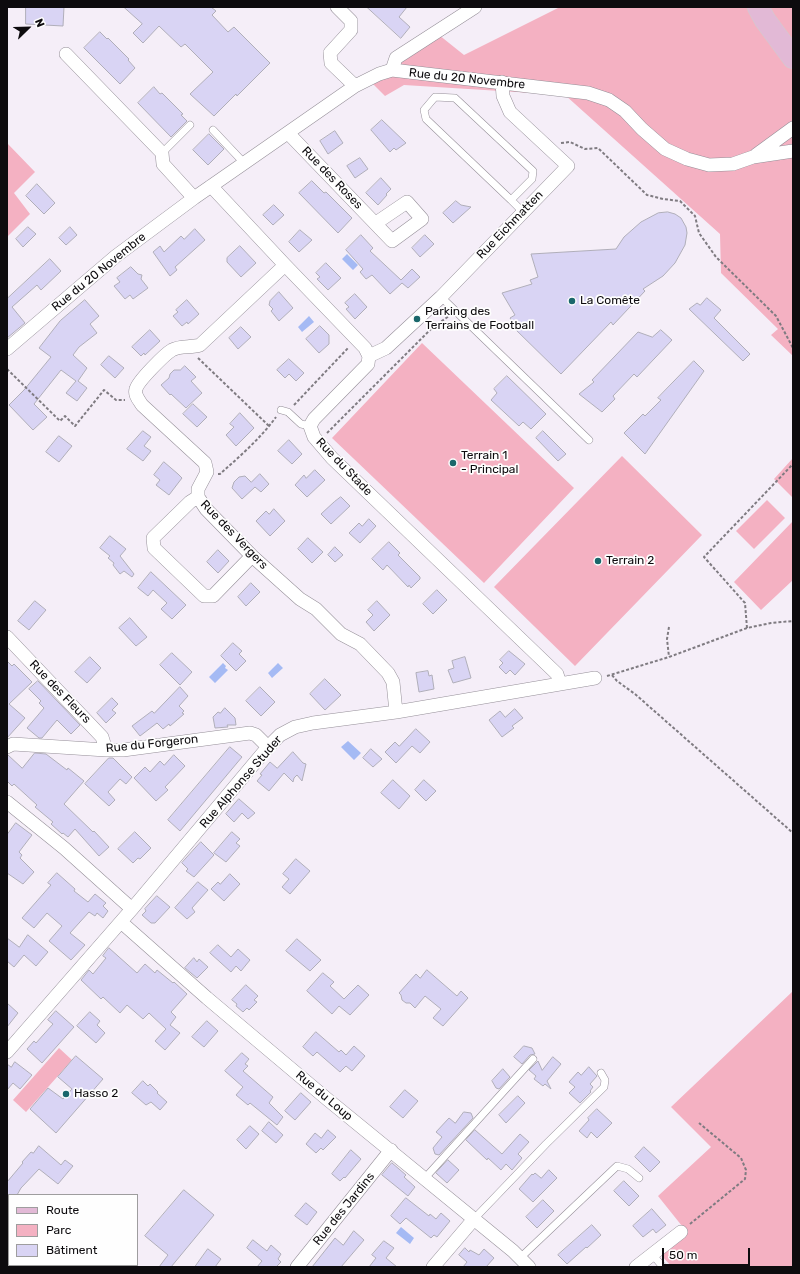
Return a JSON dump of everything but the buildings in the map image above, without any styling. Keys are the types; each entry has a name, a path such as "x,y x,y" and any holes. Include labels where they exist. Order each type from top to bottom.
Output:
{"main road":[{"path":"758,7 765,20 793,58"}],"street":[{"path":"336,7 351,21 351,30 330,53 331,63 355,86"},
{"path":"392,70 396,58 475,7"},
{"path":"66,54 162,153 163,164 194,198"},
{"name":"Rue du 20 Novembre","path":"7,349 116,256 194,198 245,164 355,86 379,74 392,70 588,93 608,100 625,111 665,149 687,159 709,165 733,164 753,157 793,151"},
{"name":"Rue Eichmatten","path":"369,356 386,348 440,297 568,166 510,112 503,96 502,82"},
{"name":"Rue du 20 Novembre","path":"753,157 793,128"},
{"name":"Rue des Roses","path":"288,133 376,223"},
{"path":"211,186 357,339 365,348 369,356"},
{"path":"207,472 204,463 142,405 136,396 135,390 139,382 172,350 200,345 285,265"},
{"name":"Rue du Stade","path":"369,356 368,364 314,419 310,426 314,437 332,458 557,674 560,684"},
{"name":"Rue des Vergers","path":"207,472 198,489 198,497 206,508 252,556 300,599 316,609 341,634 360,644 388,673 393,682 396,712"},
{"path":"198,497 190,502 154,538 154,548 204,596 213,596 252,556"},
{"name":"Rue des Fleurs","path":"7,637 102,737 106,750"},
{"name":"Rue Alphonse Studer","path":"8,1051 121,922 268,747 280,735 295,727 313,723 396,712 595,678"},
{"name":"Rue du Forgeron","path":"7,747 13,744 123,750 250,733 256,735 268,747"},
{"path":"7,802 64,848 132,909"},
{"name":"Rue du Loup","path":"121,922 327,1099 391,1150 524,1262"},
{"name":"Rue des Jardins","path":"297,1267 391,1150"},
{"path":"433,1267 474,1219"},
{"path":"636,1267 681,1232"}],"lane":[{"path":"511,200 532,179 533,171 455,98 435,97 424,110 426,120 523,212"},
{"path":"162,153 190,125"},
{"path":"213,130 245,164"},
{"path":"440,297 589,440"},
{"path":"284,411 301,424 310,426"},
{"path":"424,1178 533,1059"},
{"path":"474,1219 546,1144 604,1087 604,1080 601,1073"},
{"path":"524,1262 617,1166 628,1169 639,1178"},
{"path":"652,1254 663,1267"}],"path":[{"path":"550,149 559,143 570,142 585,149 598,148 647,195 680,201 696,216 699,233 716,257 776,316 793,348"},
{"path":"324,437 432,328 456,312"},
{"path":"284,411 357,339"},
{"path":"193,347 196,356 270,426 220,474 207,472"},
{"path":"7,369 60,421 65,416 76,426 104,390 116,400 123,401 136,396"},
{"path":"747,628 745,603 704,557 793,464"},
{"path":"595,678 612,675 669,657 747,628 793,620"},
{"path":"669,626 667,639 669,657"},
{"path":"612,675 617,681 640,699 793,833"},
{"path":"681,1232 745,1179 746,1170 741,1158 699,1123"}],"green space":[{"path":"560,7 793,7 793,356 771,335 778,329 721,273 720,234 565,95 404,85 385,96 366,77 439,35 464,55"},
{"path":"7,143 35,172 14,193 30,214 7,237"},
{"name":"Terrain 1 - Principal","path":"422,343 574,488 484,583 332,438"},
{"name":"Terrain 2","path":"622,456 702,535 575,666 494,587"},
{"path":"793,458 793,498 774,479"},
{"path":"767,500 785,518 754,549 736,531"},
{"path":"793,521 793,580 761,610 734,582"},
{"path":"793,991 793,1267 672,1267 661,1255 686,1231 658,1196 711,1147 671,1107"},
{"path":"59,1048 72,1060 26,1112 13,1100"}],"water":[{"path":"347,254 358,265 353,270 342,259"},
{"path":"309,316 314,322 302,332 298,327"},
{"path":"223,663 226,666 225,668 228,670 215,683 209,677"},
{"path":"278,663 283,668 272,678 268,673"},
{"path":"348,741 361,753 354,760 341,747"},
{"path":"401,1227 414,1238 410,1244 396,1233"}],"place":[{"name":"La Comête","path":"572,301"},
{"name":"Parking des Terrains de Football","path":"417,319"},
{"name":"Terrain 1 - Principal","path":"453,463"},
{"name":"Terrain 2","path":"598,561"},
{"name":"Hasso 2","path":"66,1094"}]}
